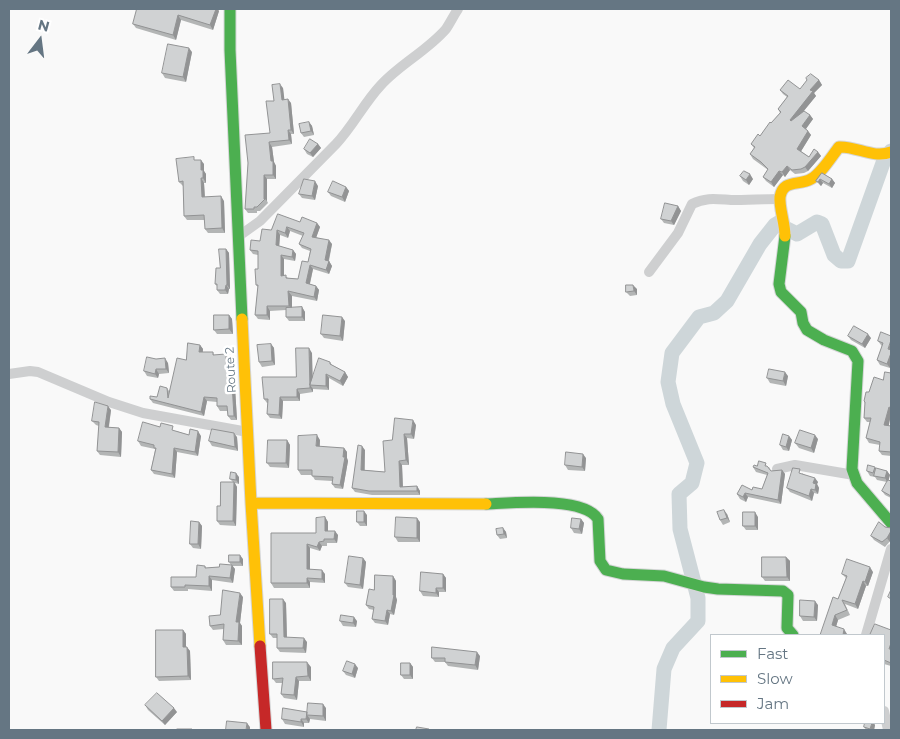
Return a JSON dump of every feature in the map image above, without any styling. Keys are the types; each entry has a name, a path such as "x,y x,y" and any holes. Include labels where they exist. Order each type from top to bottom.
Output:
{"main road":[{"name":"Route 2","path":"230,9 230,50 251,503 266,730"},
{"path":"891,152 877,155 847,146 839,147 814,178 806,182 787,185 780,199 786,225 780,289 801,312 806,330 852,352 858,360 854,475 867,496 891,523"},
{"path":"251,503 556,503 574,505 588,509 598,519 600,562 606,570 623,574 664,576 704,587 787,592 787,628 792,634"}],"street":[{"path":"238,236 260,221 336,144 347,132 380,86 391,74 438,37 458,9"},
{"path":"649,272 678,233 692,204 701,199 710,198 730,200 780,199"},
{"path":"9,374 30,371 38,372 109,402 143,413 248,432"},
{"path":"777,469 795,465 854,475"},
{"path":"866,634 891,549"},
{"path":"885,716 888,730"}],"building":[{"path":"137,9 216,9 210,25 178,15 173,35 133,24"},
{"path":"168,44 189,48 183,77 162,73"},
{"path":"811,74 819,80 810,90 813,91 790,120 804,111 810,115 802,126 808,131 797,149 809,157 814,149 818,152 805,167 792,170 787,166 782,172 779,171 771,182 763,177 768,169 750,154 755,147 751,144 758,134 760,136 770,122 781,112 778,109 788,96 780,90 788,80 800,89 807,80 806,78"},
{"path":"280,84 282,100 288,99 291,130 288,130 289,140 269,142 271,161 273,161 273,175 264,175 265,199 254,209 245,209 248,163 245,135 270,133 266,101 274,101 272,85"},
{"path":"309,122 311,131 301,133 299,124"},
{"path":"310,139 318,144 310,153 304,149"},
{"path":"194,157 194,160 201,160 201,170 203,170 203,178 201,178 202,197 221,196 222,228 205,229 204,215 184,216 183,181 179,182 176,159"},
{"path":"744,171 750,174 746,180 740,176"},
{"path":"822,173 832,179 829,184 820,179 818,182 816,181"},
{"path":"304,179 315,181 312,196 299,194"},
{"path":"333,181 346,187 342,197 328,192"},
{"path":"665,203 678,206 671,221 661,219"},
{"path":"278,214 300,222 302,217 317,223 312,237 329,240 325,260 329,261 326,270 310,265 306,283 316,286 314,297 288,291 289,306 267,306 267,315 255,315 258,285 256,285 255,269 258,269 258,251 250,250 251,240 260,241 262,229 271,230","holes":["287,227 304,233 299,244 311,249 308,262 302,261 298,279 286,278 286,275 281,276 281,255 292,257 293,250 276,245 277,230 285,233"]},
{"path":"219,249 226,249 227,285 225,290 217,290 217,284 215,284 216,268 220,268"},
{"path":"626,285 633,285 634,291 626,292"},
{"path":"302,307 302,317 286,317 286,308"},
{"path":"214,315 229,315 229,329 214,330"},
{"path":"323,315 342,317 340,336 321,334"},
{"path":"854,326 868,334 862,344 848,336"},
{"path":"881,332 891,336 888,349 891,350 891,353 887,364 877,360 883,343 878,341"},
{"path":"188,343 200,345 199,352 213,352 213,355 226,354 226,367 231,367 234,416 228,416 227,406 217,406 217,398 204,397 201,412 150,399 150,396 157,397 160,386 167,388 168,398 177,358 186,360"},
{"path":"271,344 272,361 259,362 257,345"},
{"path":"296,348 309,348 310,388 297,389 297,397 280,397 279,415 267,414 268,399 264,399 262,377 296,377"},
{"path":"147,357 165,358 166,369 156,369 155,374 144,371"},
{"path":"319,358 330,362 330,364 345,372 340,381 326,374 326,386 310,385"},
{"path":"769,369 785,372 783,381 767,378"},
{"path":"885,372 891,373 891,408 889,407 884,425 891,426 891,452 879,451 880,442 866,438 871,418 864,418 866,392 869,392 874,377 883,380"},
{"path":"95,402 108,406 105,427 119,428 118,452 97,451 99,422 92,421"},
{"path":"395,418 413,420 411,434 404,434 406,460 399,461 400,487 417,486 417,491 369,491 352,488 358,445 362,446 361,470 385,472 383,441 392,440"},
{"path":"143,422 160,427 161,423 173,426 172,430 189,435 190,429 198,431 195,452 174,448 172,474 151,470 156,448 154,448 154,445 138,441"},
{"path":"212,429 234,433 235,447 209,441"},
{"path":"800,430 815,435 811,448 795,443"},
{"path":"783,434 789,436 786,447 780,445"},
{"path":"317,435 316,446 344,448 343,457 345,457 340,485 332,484 333,477 312,476 312,470 298,470 298,436"},
{"path":"268,440 287,440 286,463 267,463"},
{"path":"566,452 583,454 582,467 565,465"},
{"path":"759,461 766,463 765,466 771,471 782,470 778,500 745,493 743,497 737,494 742,485 752,490 753,487 762,489 768,473 753,467 754,465 757,466"},
{"path":"868,465 875,467 873,473 867,471"},
{"path":"793,468 800,469 799,473 815,478 813,483 816,484 815,490 811,489 809,496 787,488"},
{"path":"876,468 887,471 885,478 874,476"},
{"path":"231,472 236,473 236,480 230,479"},
{"path":"888,480 891,481 891,496 882,491"},
{"path":"221,482 234,482 233,521 217,521 217,506 220,506"},
{"path":"724,510 727,518 720,520 717,512"},
{"path":"357,511 364,511 364,522 357,522"},
{"path":"743,512 755,512 755,526 743,526"},
{"path":"325,517 325,531 335,531 334,539 324,539 324,541 319,542 317,547 307,544 307,569 322,570 322,579 307,578 307,583 271,583 271,533 316,533 316,518"},
{"path":"396,517 417,518 417,538 395,537"},
{"path":"572,518 581,519 579,529 571,528"},
{"path":"191,521 199,522 198,544 190,544"},
{"path":"879,522 885,527 891,528 887,538 882,542 871,536"},
{"path":"503,528 504,534 497,535 496,529"},
{"path":"229,555 240,555 240,562 229,562"},
{"path":"349,556 363,558 360,585 345,583"},
{"path":"762,557 786,557 787,577 762,577"},
{"path":"847,559 870,567 855,604 842,600 847,610 835,615 832,625 844,629 843,634 820,634 833,597 838,599 847,576 842,574"},
{"path":"220,564 232,565 230,578 209,576 209,586 185,585 185,587 171,587 171,577 196,577 197,565 205,566 205,568 219,567"},
{"path":"421,572 443,574 443,588 436,588 436,593 420,591"},
{"path":"375,575 393,576 394,595 391,611 387,610 385,621 372,619 374,607 366,605 369,589 374,590"},
{"path":"223,590 240,593 236,622 239,622 238,641 223,640 224,624 210,626 209,616 220,615"},
{"path":"270,599 283,599 284,637 304,638 303,648 277,648 277,634 270,634"},
{"path":"800,600 815,601 814,617 800,616"},
{"path":"341,615 354,617 353,623 340,621"},
{"path":"875,624 891,630 889,649 891,649 891,663 885,660 885,634 870,634"},
{"path":"156,630 183,630 183,647 187,647 188,676 156,677"},
{"path":"432,647 477,652 475,665 445,662 445,658 432,658"},
{"path":"347,661 355,664 352,674 343,671"},
{"path":"273,662 307,662 308,676 296,677 294,695 281,694 283,678 273,679"},
{"path":"401,663 410,663 410,675 401,675"},
{"path":"157,693 174,708 162,721 145,705"},
{"path":"308,703 323,704 323,716 307,715"},
{"path":"283,708 307,712 306,719 301,719 301,722 282,719"},
{"path":"227,721 247,723 246,730 226,730"},
{"path":"865,724 872,724 870,729 864,727"},
{"path":"417,727 429,729 429,730 416,730"}],"waterway":[{"path":"659,730 664,669 673,648 698,621 698,598 680,529 679,494 692,483 697,463 673,404 668,382 672,353 699,317 714,313 727,301 760,244 775,225 780,222 783,227 797,234 817,222 822,224 834,255 841,261 848,261 883,163 891,151"}],"traffic: fast":[{"path":"230,9 230,50 242,319"},
{"path":"785,236 779,284 781,292 801,312 803,323 807,330 824,340 852,351 858,361 852,469 857,483 891,523"},
{"path":"486,504 546,502 578,507 590,512 598,519 600,561 606,570 623,574 664,576 718,589 783,591 788,595 787,628 792,634"}],"traffic: slow":[{"path":"785,236 780,201 784,188 815,177 839,147 878,154 891,152"},
{"path":"242,319 260,646"},
{"path":"251,503 486,504"}],"traffic: jam":[{"path":"260,646 266,730"}]}
